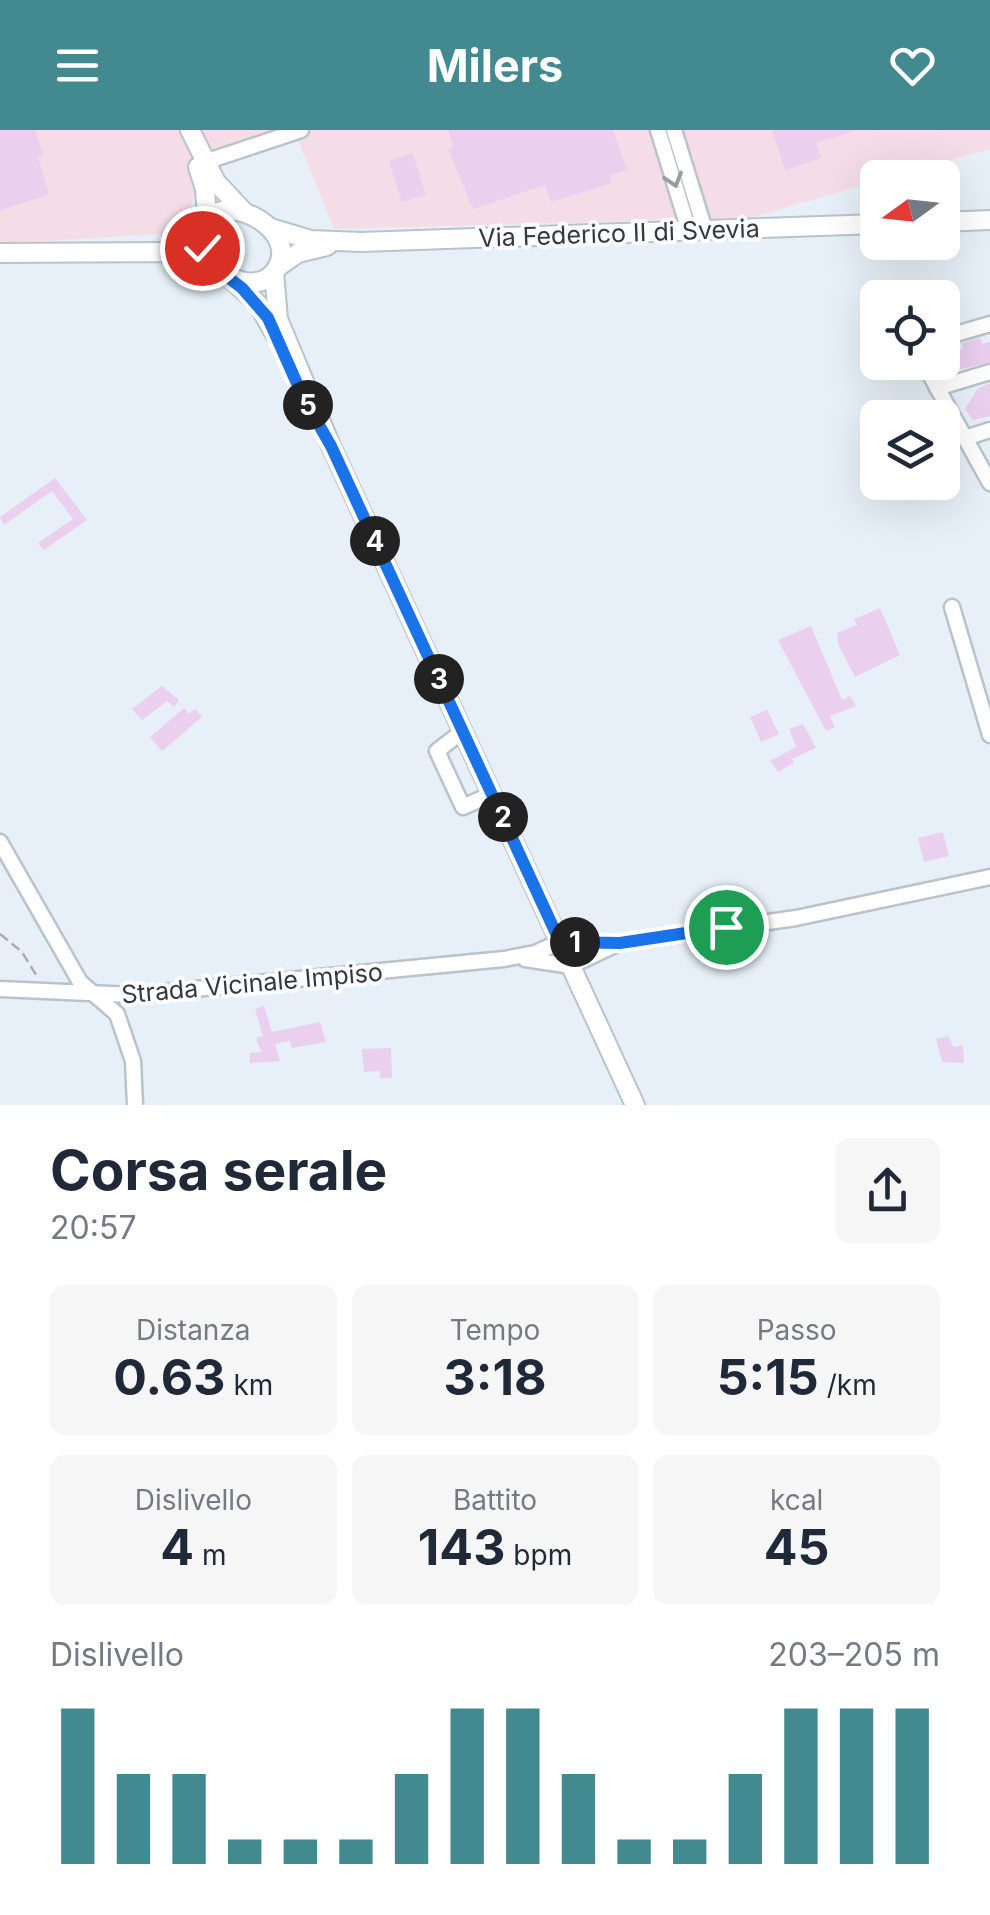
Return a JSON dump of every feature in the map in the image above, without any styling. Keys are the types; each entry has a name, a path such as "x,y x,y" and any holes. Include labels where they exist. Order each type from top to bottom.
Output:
{"main road":[{"path":"182,130 203,180 202,248 213,266"},
{"path":"190,130 220,188 244,212 272,228 312,240 361,242"},
{"path":"0,253 170,246 222,211 244,212"},
{"path":"960,221 990,220"},
{"name":"Via Federico II di Svevia","path":"361,242 860,225"},
{"path":"272,228 280,248 276,270 278,318 331,446 635,1105"},
{"path":"234,280 260,282 311,248 361,242"},
{"path":"130,250 180,253 213,266 234,280 268,318 303,397 331,446"}],"street":[{"path":"205,162 302,130"},
{"path":"658,130 697,230"},
{"path":"674,130 697,230"},
{"path":"960,333 990,324"},
{"path":"937,388 990,372"},
{"path":"933,380 990,484"},
{"path":"965,438 990,430"},
{"path":"952,607 990,735"},
{"path":"463,731 437,751 463,807 492,794"},
{"path":"0,842 80,982 110,1006 123,1025 133,1060 136,1105"},
{"path":"504,959 535,953 560,942 620,943 848,908 990,877"},
{"path":"504,959 571,966 620,943"},
{"name":"Strada Vicinale Impiso","path":"0,989 96,995 210,990 504,959"}],"path":[{"path":"0,934 22,952 48,992"}],"shaded area":[{"path":"0,130 287,130 188,163 195,194 177,233 0,244"},
{"path":"294,130 990,130 990,149 951,160 860,160 860,186 750,218 334,229"}],"building":[{"path":"0,130 35,130 49,195 0,210"},
{"path":"448,130 613,130 627,170 610,175 611,183 551,202 545,185 473,209 448,149 453,147"},
{"path":"772,130 852,132 816,143 821,158 785,170"},
{"path":"413,153 426,195 402,202 389,161"},
{"path":"980,338 982,344 990,342 990,362 960,370 961,343"},
{"path":"990,383 990,416 973,420 965,409 978,388"},
{"path":"55,478 87,520 44,550 38,543 73,519 52,491 4,525 0,517"},
{"path":"880,608 900,655 855,677 838,644 837,633 857,625 854,619"},
{"path":"811,626 842,700 850,696 856,706 830,716 835,727 826,731 778,640"},
{"path":"162,686 179,700 174,707 167,701 142,720 132,709"},
{"path":"184,708 189,714 195,709 202,717 162,751 150,737"},
{"path":"767,710 779,734 761,742 750,717"},
{"path":"803,724 816,748 792,759 794,763 778,772 770,761 796,747 789,729"},
{"path":"943,832 949,856 924,862 918,838"},
{"path":"264,1006 272,1032 320,1022 326,1042 292,1048 290,1041 275,1044 280,1061 250,1063 250,1053 261,1052 256,1038 263,1036 255,1009"},
{"path":"948,1036 954,1047 963,1045 964,1063 942,1062 936,1039"},
{"path":"391,1048 392,1078 380,1078 380,1071 364,1072 362,1049"}],"route":[{"path":"202,248 206,259 234,280 268,318 560,942 620,943 726,927"}]}
